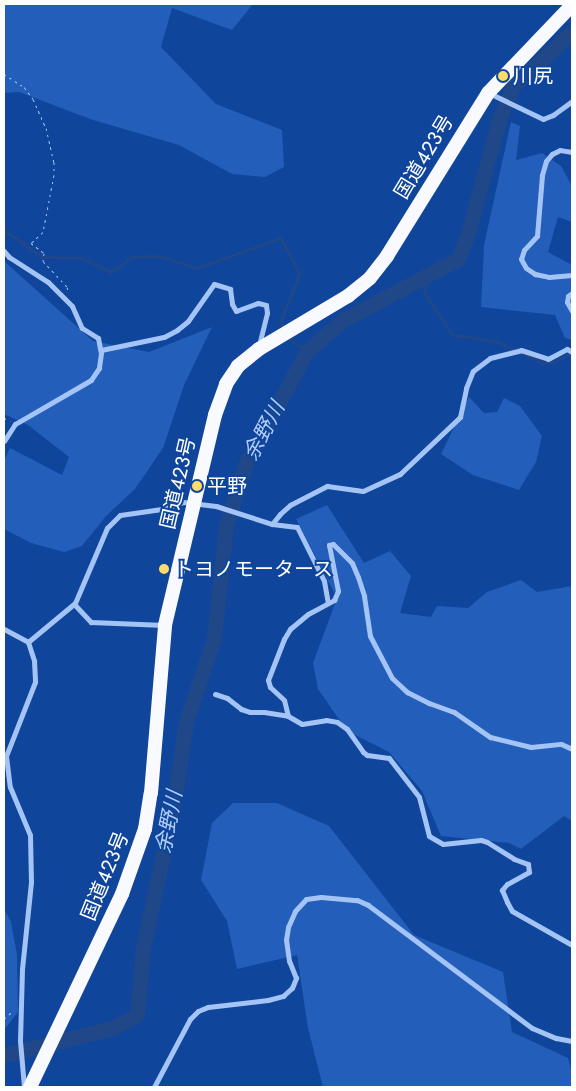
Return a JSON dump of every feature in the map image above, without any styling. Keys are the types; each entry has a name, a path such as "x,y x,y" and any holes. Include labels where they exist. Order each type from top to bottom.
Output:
{"highway":[{"name":"国道423号","path":"30,1087 122,894 145,829 151,793 165,625 215,415 226,384 238,366 258,348 348,296 370,278 387,256 492,95 572,5"}],"street":[{"path":"492,95 543,119 553,115 572,101"},
{"path":"572,152 560,150 552,154 546,161 542,176 537,236 524,250 521,259 526,268 535,274 548,277 572,275"},
{"path":"4,251 9,257 48,282 72,306 82,328 98,338 101,350 99,368 91,380 15,424 4,441"},
{"path":"101,350 164,338 188,320 214,284 230,289 232,304 236,311 258,303 266,305 267,313 258,348"},
{"path":"572,293 568,296 567,302 572,311"},
{"path":"272,524 290,505 307,498 327,486 364,491 400,474 460,417 466,388 473,371 490,358 521,350 548,359 567,349 572,352"},
{"path":"28,642 74,604 87,579 107,528 120,515 162,509 183,502 216,506 272,524 297,527 324,581 328,604"},
{"path":"288,716 284,700 270,687 268,680 290,629 308,614 334,600 338,591 329,545 333,544 352,563 364,596 370,636 392,678 402,687 428,703 461,716 490,737 531,747 561,744 572,749"},
{"path":"74,604 91,622 165,625"},
{"path":"4,629 28,642 34,660 36,682 6,756 10,787 30,835 31,882 22,969 20,1041 24,1087"},
{"path":"214,694 227,698 241,709 250,712 288,716 302,724 326,720 337,722 347,729 363,752 368,755 389,758 419,797 430,836 443,844 481,840 514,859 528,864 529,872 508,884 502,890 507,902 512,910 572,946"},
{"path":"154,1087 190,1019 198,1011 208,1007 276,998 283,996 292,988 296,978 289,961 286,940 288,927 295,911 306,899 320,896 357,900 368,905 532,1028 556,1038 572,1040"}],"path":[{"path":"4,74 24,87 33,100 46,128 54,162 54,175 43,232 31,242 44,253 43,261 67,287 72,306"},
{"path":"4,1019 22,1004"}],"shaded area":[{"path":"4,4 253,4 232,30 172,8 161,47 216,104 282,130 284,167 265,177 232,174 179,145 93,120 19,92 4,93"},
{"path":"511,122 520,126 516,160 542,153 561,166 572,186 572,222 558,217 548,252 572,265 572,340 565,338 555,315 481,307 484,245"},
{"path":"4,261 93,341 149,352 212,327 184,385 163,448 135,489 106,516 82,546 64,552 31,543 4,529 4,461 10,448 62,475 69,457 28,425 4,414"},
{"path":"469,397 484,413 497,412 504,398 520,406 542,436 536,462 519,490 473,475 441,454"},
{"path":"327,505 364,563 390,551 411,576 400,613 431,617 437,606 468,608 487,592 521,580 537,592 572,586 572,821 564,816 521,849 509,843 441,836 422,791 389,752 347,731 318,689 313,663 337,598 296,519"},
{"path":"233,803 277,803 329,826 414,935 503,972 512,1032 568,1058 572,1073 572,1087 323,1087 308,1028 297,955 237,969 227,921 201,880 212,823"},
{"path":"4,909 11,922 17,955 18,1012 4,1030"}],"waterway":[{"name":"余野川","path":"4,1055 112,1028 137,1015 143,948 174,803 186,722 214,638 226,525 245,465 307,351 343,320 458,259 468,233 500,116 514,85 572,32"},
{"path":"4,230 43,257 82,258 111,272 132,257 160,256 197,268 281,238 300,273 281,322 285,329"},
{"path":"428,276 425,293 453,335 496,341 542,363 555,362 571,353"},
{"path":"289,336 292,341 307,351"}],"place":[{"name":"川尻","path":"503,76"},
{"name":"平野","path":"197,486"},
{"name":"トヨノモータース","path":"164,569"}]}
